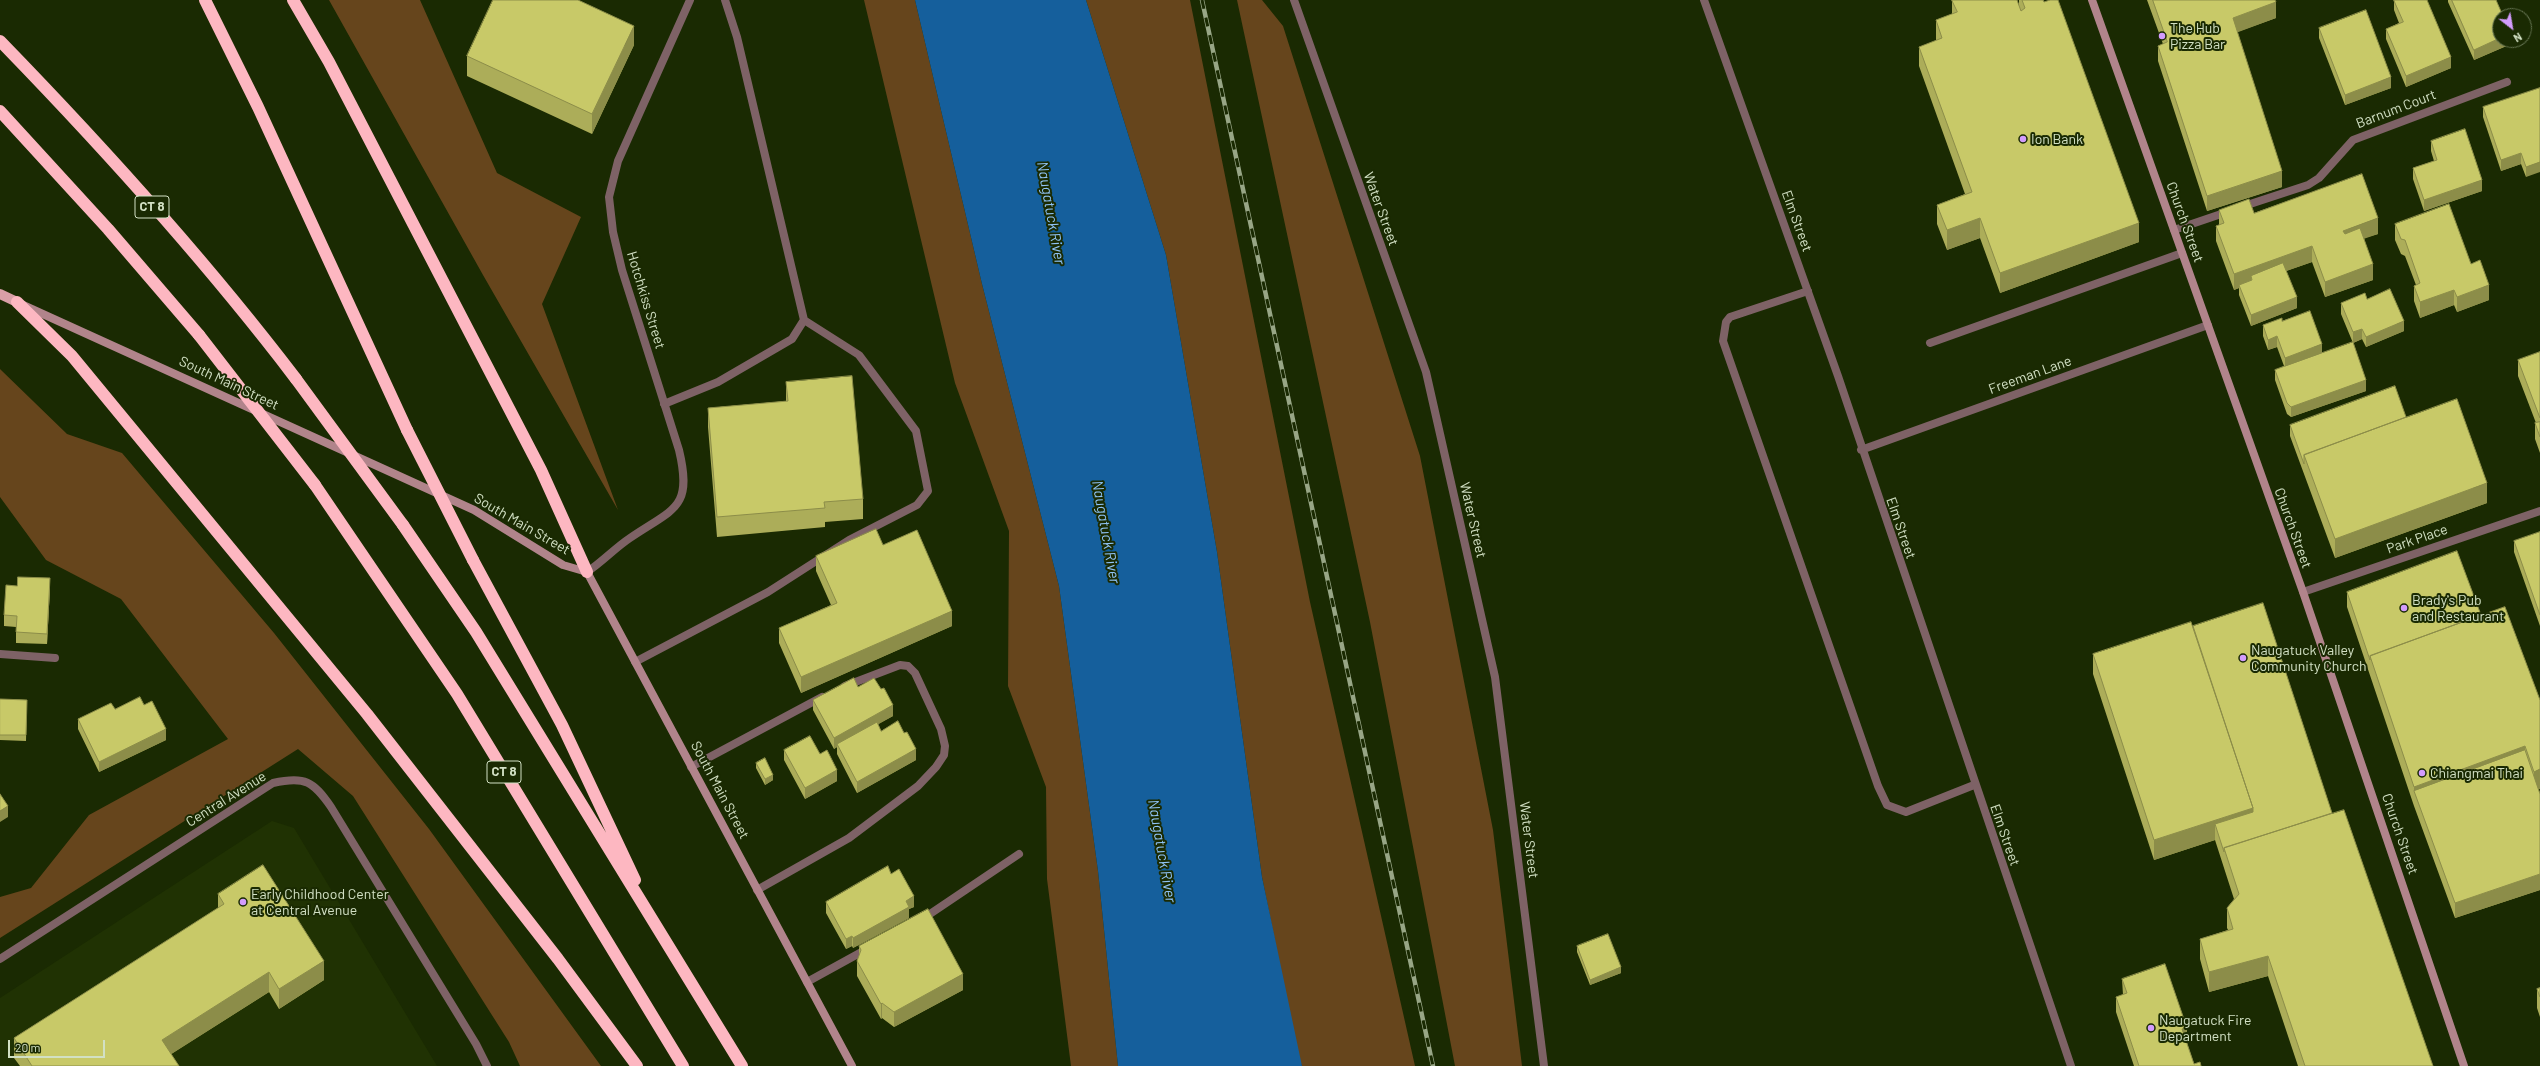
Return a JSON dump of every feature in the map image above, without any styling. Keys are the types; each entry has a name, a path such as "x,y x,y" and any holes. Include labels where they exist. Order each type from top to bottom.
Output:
{"highway":[{"path":"205,0 258,107 428,475 562,725 659,932"},
{"path":"293,0 329,62 541,470 587,572"},
{"name":"CT 8","path":"0,41 194,254 296,379 403,525 476,632 742,1066"},
{"name":"CT 8","path":"0,112 113,235 199,335 315,485 457,694 683,1066"},
{"path":"17,302 77,362 362,708 558,959 637,1066"}],"main road":[{"name":"Church Street","path":"2092,0 2303,592 2464,1066"},
{"name":"South Main Street","path":"0,294 474,510 563,565 587,572 852,1066"}],"street":[{"name":"Hotchkiss Street","path":"587,572 631,537 657,523 674,507 681,498 685,476 622,270 612,232 609,197 618,161 690,0"},
{"path":"635,662 768,592 849,540 916,505 928,491 916,431 859,355 804,320 737,37 725,0"},
{"name":"Water Street","path":"1294,0 1426,372 1495,677 1544,1066"},
{"name":"Elm Street","path":"1704,0 1808,291 1974,785 2071,1066"},
{"name":"Barnum Court","path":"2174,230 2308,185 2327,170 2338,154 2353,140 2507,82"},
{"path":"1930,343 2182,253"},
{"path":"1808,291 1730,317 1726,322 1723,341 1878,786 1887,805 1906,812 1974,785"},
{"path":"664,404 718,382 792,340 804,320"},
{"name":"Freeman Lane","path":"1861,450 2208,325"},
{"name":"Park Place","path":"2303,592 2540,511"},
{"path":"0,654 56,658"},
{"path":"691,767 835,691 900,665 908,666 915,673 941,729 945,746 944,755 918,786 849,838 757,890"},
{"name":"Central Avenue","path":"0,959 273,783 295,778 318,788 331,807 476,1044 487,1066"},
{"path":"913,924 1019,854"},
{"path":"807,982 878,944"}],"shaded area":[{"path":"329,0 420,0 497,173 581,217 542,304 618,510 483,275"},
{"path":"864,0 915,0 982,284 1059,586 1098,871 1118,1066 1071,1066 1047,879 1046,787 1008,686 1009,531 955,383"},
{"path":"1086,0 1190,0 1310,602 1415,1066 1302,1066 1298,1056 1262,877 1217,552 1166,255"},
{"path":"1237,0 1262,0 1283,26 1420,456 1493,830 1522,1066 1455,1066 1370,622"},
{"path":"0,369 67,434 122,453 274,633 429,829 601,1066 520,1066 509,1042 353,796 298,749 0,938 0,897 31,888 89,815 228,739 121,599 46,560 0,497"},
{"name":"Early Childhood Center at Central Avenue","path":"272,821 294,828 437,1066 0,1066 0,998"}],"water":[{"name":"Naugatuck River","path":"915,0 1086,0 1166,255 1217,552 1262,877 1302,1066 1118,1066 1098,871 1059,586 982,284"}],"building":[{"path":"493,0 578,0 634,26 592,114 467,56"},
{"name":"Ion Bank","path":"1952,0 2017,0 2021,11 2025,8 2022,0 2043,0 2044,2 2058,0 2139,223 2000,273 1980,218 1947,230 1937,205 1972,192 1919,47 1942,38 1936,20 1957,12"},
{"path":"2153,0 2275,0 2276,2 2233,18 2282,171 2207,196 2158,46 2167,42"},
{"path":"2394,0 2427,0 2451,57 2406,76 2386,29 2403,22"},
{"path":"2452,0 2496,0 2500,8 2492,8 2492,42 2474,50"},
{"path":"2366,10 2391,77 2345,95 2319,28"},
{"path":"2540,88 2540,162 2526,167 2521,153 2501,160 2483,107"},
{"path":"2465,129 2482,180 2424,200 2413,168 2437,160 2431,141"},
{"path":"2362,174 2378,218 2343,231 2345,234 2360,228 2373,264 2325,282 2312,246 2234,274 2216,226 2224,223 2219,210 2249,199 2254,213"},
{"path":"2449,204 2471,264 2480,260 2489,285 2457,297 2454,290 2420,302 2414,286 2420,283 2405,240 2401,239 2395,224"},
{"path":"2283,263 2297,297 2251,315 2239,285 2252,280 2251,276"},
{"path":"2390,289 2404,321 2366,337 2362,329 2353,332 2341,303 2365,293 2367,299"},
{"path":"2310,311 2322,344 2285,358 2277,336 2268,340 2263,325 2282,318 2282,321"},
{"path":"2353,342 2366,380 2291,407 2287,403 2275,370"},
{"path":"2540,352 2540,418 2518,360"},
{"path":"852,376 863,499 824,502 825,508 717,517 708,408 788,401 786,382"},
{"path":"2395,386 2406,417 2304,455 2304,464 2290,425"},
{"path":"2457,399 2487,483 2335,539 2304,455"},
{"path":"2540,422 2540,437 2535,423"},
{"path":"876,529 883,545 917,530 952,611 801,677 779,628 837,603 816,556"},
{"path":"2540,532 2540,615 2514,541"},
{"path":"2457,551 2481,615 2370,656 2370,660 2347,592"},
{"path":"18,577 50,578 47,634 16,632 17,616 4,615 6,585 17,586"},
{"path":"2263,603 2332,813 2224,848 2224,852 2215,824 2253,812 2253,808 2193,626"},
{"path":"2505,607 2540,700 2540,769 2534,772 2525,746 2414,787 2370,656"},
{"path":"2191,622 2253,808 2154,840 2093,654"},
{"path":"854,678 858,687 874,678 881,689 884,688 893,705 834,738 813,700"},
{"path":"140,697 144,705 152,701 166,729 99,762 78,719 111,703 115,709"},
{"path":"0,699 27,700 26,735 0,735"},
{"path":"898,721 904,733 907,732 916,749 857,782 837,744 877,722 881,731"},
{"path":"810,736 820,754 827,750 837,770 805,788 784,750"},
{"path":"2525,750 2540,794 2540,874 2455,903 2414,791"},
{"path":"765,758 773,775 765,779 756,763"},
{"path":"0,794 8,806 0,811"},
{"path":"2344,810 2433,1066 2305,1066 2268,956 2209,972 2200,939 2233,929 2227,908 2239,894 2224,848"},
{"path":"263,865 324,961 279,989 269,972 162,1040 179,1066 32,1066 14,1038 224,904 218,894"},
{"path":"888,866 891,874 899,869 914,896 906,901 909,907 853,938 852,936 846,939 826,902"},
{"path":"928,909 963,974 894,1012 882,1003 881,1004 857,961 861,950 859,946"},
{"path":"1608,934 1621,967 1590,980 1577,946"},
{"name":"Naugatuck Fire Department","path":"2165,964 2187,1028 2182,1029 2194,1064 2200,1062 2201,1066 2139,1066 2116,997 2127,993 2122,979"},
{"path":"2540,988 2540,997 2537,989"}],"railway":[{"path":"1202,0 1433,1066"}],"place":[{"name":"The Hub Pizza Bar","path":"2162,36"},
{"name":"Ion Bank","path":"2023,139"},
{"name":"Brady's Pub and Restaurant","path":"2404,608"},
{"name":"Naugatuck Valley Community Church","path":"2243,658"},
{"name":"Chiangmai Thai","path":"2422,773"},
{"name":"Early Childhood Center at Central Avenue","path":"243,902"},
{"name":"Naugatuck Fire Department","path":"2151,1028"}]}
